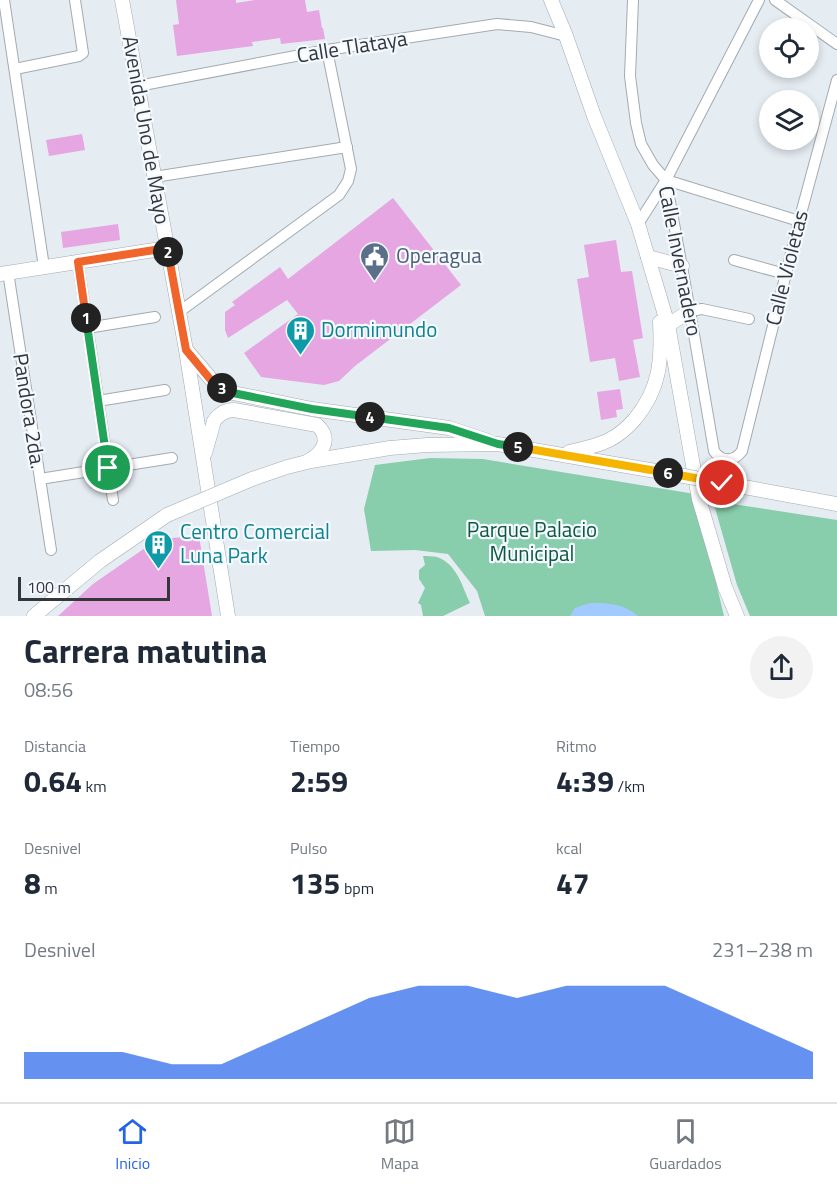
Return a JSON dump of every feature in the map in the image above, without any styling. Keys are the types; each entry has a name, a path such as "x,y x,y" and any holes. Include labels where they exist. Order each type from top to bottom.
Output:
{"main road":[{"name":"Avenida Uno de Mayo","path":"122,0 186,350 228,616"},
{"path":"551,0 594,116 638,224 648,257 668,325 699,499 725,587 737,616"},
{"path":"4,273 167,248"},
{"path":"648,257 682,266"},
{"path":"560,454 611,440 629,426 643,410 654,390 662,349 659,296"},
{"path":"668,325 690,311"},
{"path":"186,350 219,387 233,393 312,409 449,428 498,444 837,504"},
{"path":"38,614 100,561 167,515 252,479 310,460 325,444 324,434 314,424 234,410 223,413 214,422 204,458"},
{"path":"304,462 427,444 498,444"}],"street":[{"path":"4,0 45,267"},
{"path":"15,69 84,53 75,0"},
{"name":"Calle Invernadero","path":"633,0 630,76 636,123 641,144 653,165 666,180 714,451 718,456"},
{"path":"638,224 666,180 759,0"},
{"path":"775,0 837,45"},
{"name":"Calle Tlataya","path":"138,86 327,50 497,24 531,27 566,36"},
{"path":"178,312 339,195 348,181 351,170 327,50"},
{"name":"Calle Violetas","path":"718,456 733,459 738,457 742,451 798,221 837,80"},
{"path":"154,177 347,147"},
{"path":"666,180 798,221"},
{"path":"734,260 785,274"},
{"path":"78,262 113,500"},
{"name":"Pandora 2da.","path":"4,273 51,549"},
{"path":"690,311 702,309 749,320"},
{"path":"87,328 155,317"},
{"path":"98,402 165,390"},
{"path":"40,479 172,458"}],"green space":[{"name":"Parque Palacio Municipal","path":"430,458 483,459 695,494 724,616 485,616 477,591 448,554 415,550 371,551 364,509 375,465"},
{"path":"713,501 837,520 837,616 750,616 737,585"},
{"path":"423,556 444,560 454,570 470,603 443,616 423,616 421,605 418,603 425,588 419,579 419,570 425,565"}],"water":[{"path":"590,603 616,605 638,616 570,616 575,608"}],"building":[{"path":"176,0 236,0 236,3 255,0 305,0 307,12 319,10 325,39 281,44 280,38 252,42 253,46 177,56 173,25 179,24"},
{"path":"82,134 85,150 49,156 46,140"},
{"name":"Operagua","path":"393,198 461,285 355,366 339,381 324,385 261,377 244,353 298,314 287,300 228,338 225,330 225,312 235,305 232,302 280,267 288,279"},
{"path":"118,224 120,240 63,248 61,232"},
{"path":"616,240 621,272 632,271 643,338 633,340 640,377 619,381 615,358 590,362 577,279 589,277 584,245"},
{"path":"620,389 623,409 616,410 617,417 601,420 597,392"},
{"name":"Centro Comercial Luna Park","path":"199,536 212,616 58,616 93,584 158,539"}],"place":[{"name":"Operagua","path":"375,282"},
{"name":"Dormimundo","path":"300,356"},
{"name":"Centro Comercial Luna Park","path":"159,570"}],"route":[{"path":"108,468 78,262 167,248 186,350 210,379 219,387 233,393 312,409 449,428 498,444 722,483"}]}
